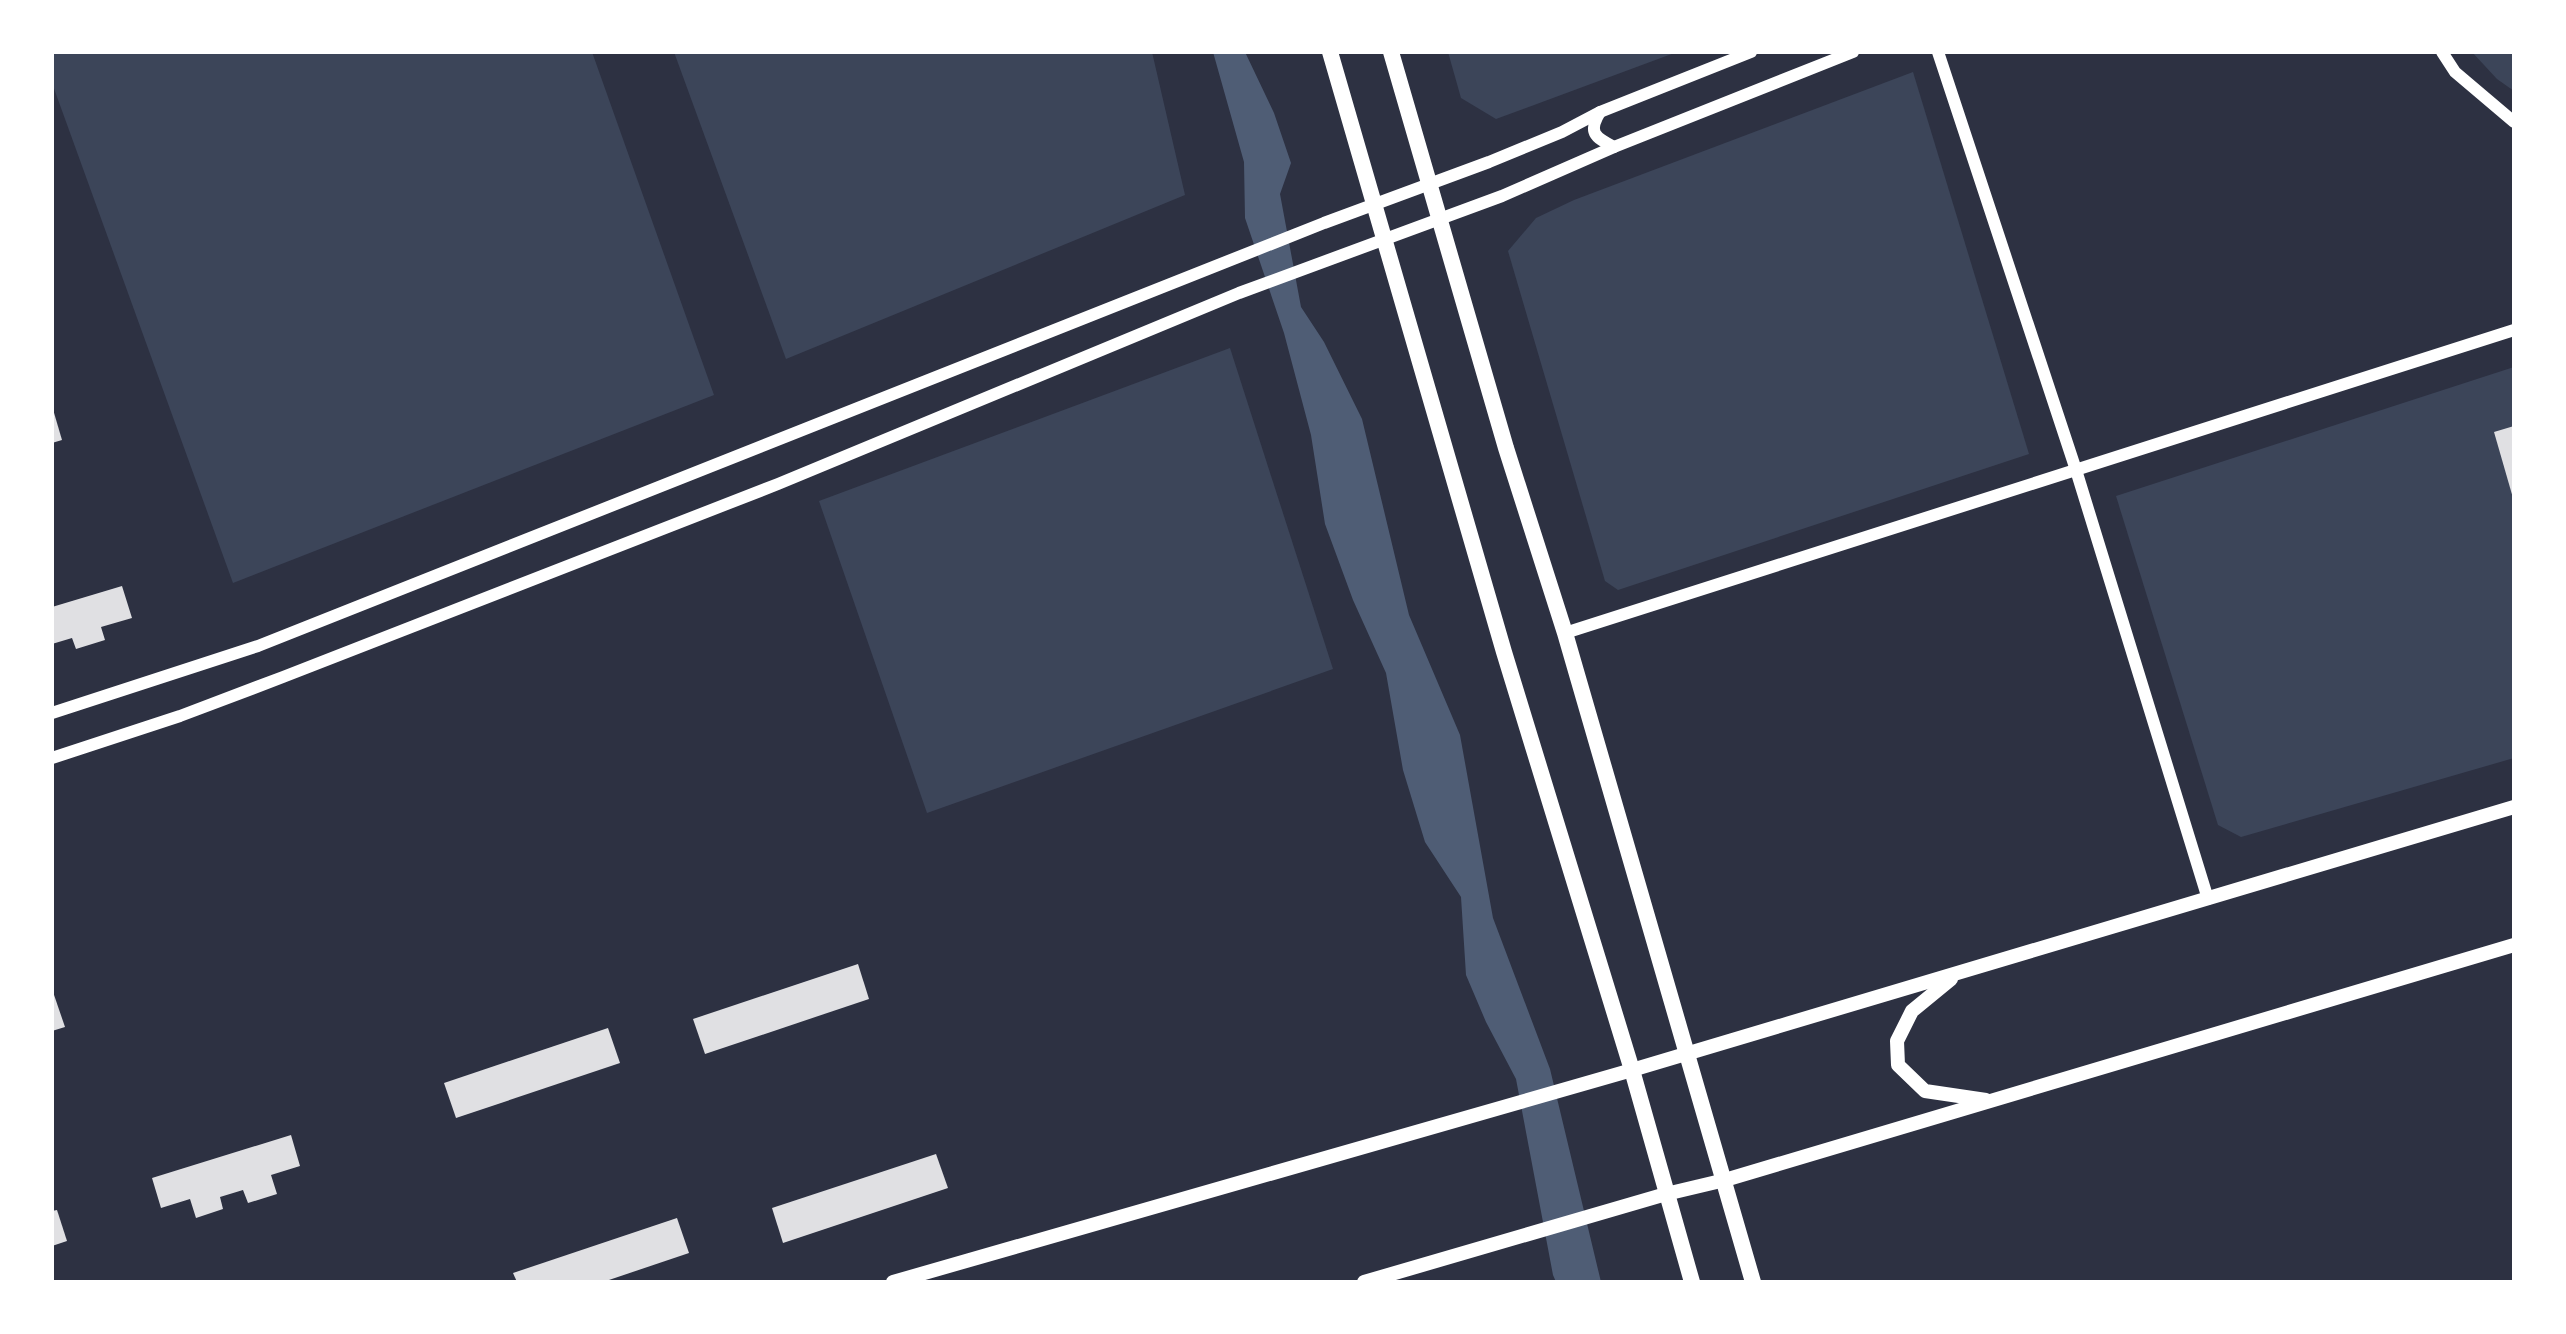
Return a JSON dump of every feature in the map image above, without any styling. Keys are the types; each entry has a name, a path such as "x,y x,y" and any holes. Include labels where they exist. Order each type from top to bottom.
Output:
{"main road":[{"path":"1330,52 1504,652 1632,1070 1692,1282"},
{"path":"1391,52 1506,448 1565,633 1753,1282"},
{"path":"893,1282 1632,1070 2514,807"},
{"path":"1364,1282 1666,1194 1725,1180 2514,945"},
{"path":"1958,973 1912,1011 1897,1041 1898,1065 1925,1091 1991,1101"}],"street":[{"path":"52,713 258,646 1324,223 1562,132 1600,112 1751,52"},
{"path":"52,758 180,716 764,490 1239,293 1502,196 1614,147 1853,52"},
{"path":"1938,52 2076,470 2208,899"},
{"path":"2442,52 2455,72 2514,122"},
{"path":"1600,112 1593,123 1594,132 1600,140 1614,147"},
{"path":"1565,633 2514,330"}],"shaded area":[{"path":"52,52 592,52 714,395 233,583 52,83"},
{"path":"674,52 1152,52 1185,195 786,359"},
{"path":"1213,52 1245,52 1274,113 1291,163 1280,194 1301,307 1324,342 1362,419 1409,615 1460,735 1493,918 1550,1069 1601,1282 1556,1282 1553,1275 1516,1079 1466,975 1461,897 1425,842 1403,770 1386,673 1353,600 1325,524 1311,435 1284,333 1245,218 1244,162"},
{"path":"1448,52 1677,52 1496,119 1461,98"},
{"path":"2472,52 2514,52 2514,91 2497,79"},
{"path":"1913,72 2029,454 1618,590 1605,581 1508,251 1536,218 1574,200"},
{"path":"1230,348 1333,669 927,813 819,501"},
{"path":"2514,367 2514,758 2241,837 2218,825 2116,496"}],"building":[{"path":"52,406 62,440 52,443"},
{"path":"2514,426 2514,498 2513,498 2494,432"},
{"path":"122,586 132,618 101,627 105,640 76,649 72,638 52,644 52,607"},
{"path":"858,964 869,999 705,1054 693,1019"},
{"path":"52,989 65,1027 52,1031"},
{"path":"608,1028 620,1063 456,1118 444,1083"},
{"path":"291,1135 300,1166 271,1175 277,1194 248,1203 243,1190 220,1197 223,1209 196,1218 190,1199 161,1208 152,1178"},
{"path":"936,1154 948,1188 783,1243 772,1208"},
{"path":"57,1210 67,1241 52,1246 52,1211"},
{"path":"677,1218 689,1253 603,1282 517,1282 513,1273"}]}
